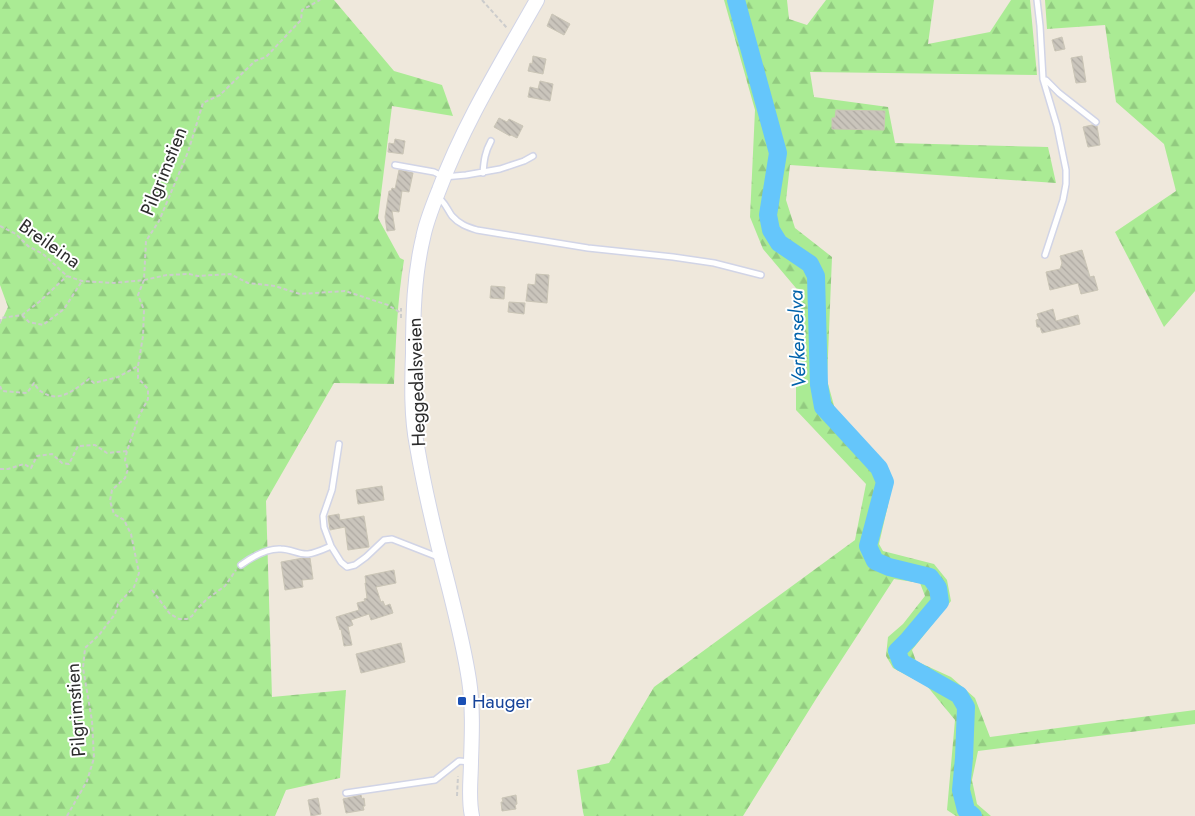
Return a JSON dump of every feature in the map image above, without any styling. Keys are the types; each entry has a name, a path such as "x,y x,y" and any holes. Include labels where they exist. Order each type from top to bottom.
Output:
{"main road":[{"name":"Heggedalsveien","path":"472,816 470,788 465,762 472,704 469,680 461,638 420,466 413,419 415,284 423,235 444,177 474,113 537,0"}],"lane":[{"path":"1037,0 1043,79 1057,126 1066,170 1063,200 1045,255"},
{"path":"1043,79 1096,122"},
{"path":"484,173 484,159 491,141"},
{"path":"395,165 434,172 444,177 500,170 533,156"},
{"path":"436,197 440,199 463,226 476,230 588,248 673,256 714,263 761,275"},
{"path":"338,444 332,490 323,516 324,527 331,546 341,562 347,567 355,565 384,540 392,539 441,558"},
{"path":"241,565 266,552 281,549 301,554 311,554 331,546"},
{"path":"346,793 435,780 465,762"}],"path":[{"name":"Pilgrimstien","path":"67,816 87,781 94,758 92,721 83,668 85,648 99,635 115,614 118,604 134,587 140,573 131,534 124,520 114,514 110,501 112,490 125,478 128,470 125,460 127,450 138,416 148,399 148,389 138,378 144,310 138,294 144,280 146,241 163,213 188,152 203,103 220,94 255,61 266,57 301,20 302,10 320,0"},
{"path":"482,0 508,29 518,34"},
{"name":"Breileina","path":"0,226 16,234 28,246 43,254 67,276 82,281 114,283 144,280 167,275 230,274 248,283 275,286 300,294 345,291 388,305 401,313"},
{"path":"0,323 2,318 22,315 67,276"},
{"path":"22,315 29,322 43,325 64,309 82,281"},
{"path":"401,305 401,322"},
{"path":"0,386 2,391 27,392 34,383 41,392 55,397 68,394 89,379 94,382 118,377 138,366"},
{"path":"0,469 8,469 24,464 31,468 37,456 52,454 62,463 69,464 78,446 95,445 108,453 127,450"},
{"path":"152,590 170,614 179,619 187,619 207,599 225,586 241,565"},
{"path":"457,797 457,787 465,762"}],"green space":[{"path":"0,0 334,0 394,71 442,85 453,116 392,106 378,218 400,258 404,260 398,306 394,384 334,383 266,501 272,697 346,690 340,778 286,790 275,816 0,816 0,324 8,307 0,285"},
{"path":"724,0 787,0 789,19 807,25 826,0 934,0 928,44 990,32 1011,0 1030,0 1037,75 810,72 814,97 888,107 895,143 1048,147 1056,183 790,165 786,200 795,228 832,257 827,380 836,413 886,466 893,483 879,544 883,551 934,564 947,580 951,601 912,650 916,661 951,677 975,698 990,737 1195,710 1195,724 978,751 972,780 977,804 991,816 956,816 947,810 955,720 927,686 893,668 886,656 888,637 903,624 925,596 920,583 894,579 743,816 584,816 577,770 609,763 654,687 855,540 866,484 796,410 801,294 763,249 750,217 755,110"},
{"path":"1045,0 1195,0 1195,291 1164,327 1115,232 1176,191 1164,144 1116,102 1105,25 1047,29"}],"building":[{"path":"552,14 570,24 564,35 547,26"},
{"path":"1062,37 1065,49 1055,51 1052,40"},
{"path":"533,56 546,59 543,74 528,71 530,63 532,64"},
{"path":"1082,56 1086,82 1076,83 1071,58"},
{"path":"540,81 553,84 550,101 528,97 530,87 538,89"},
{"path":"836,110 885,111 884,130 832,129 832,118 835,118"},
{"path":"499,118 507,122 509,119 523,126 517,138 494,127"},
{"path":"1097,126 1100,145 1088,147 1083,127"},
{"path":"395,139 405,141 403,154 388,152 389,143 394,144"},
{"path":"399,170 413,173 409,192 402,191 399,212 392,211 395,230 387,231 385,217 389,191 392,188 395,189"},
{"path":"1082,250 1090,277 1094,276 1098,290 1081,294 1078,283 1050,290 1046,272 1060,269 1062,263 1060,256"},
{"path":"536,274 549,275 547,303 526,301 528,284 535,285"},
{"path":"491,286 505,287 504,299 490,298"},
{"path":"509,302 525,303 524,314 508,312"},
{"path":"1053,309 1056,321 1078,315 1080,324 1042,333 1040,327 1037,327 1036,320 1039,319 1037,314"},
{"path":"382,486 384,500 358,504 356,490"},
{"path":"339,514 340,520 364,516 369,547 348,550 345,527 330,530 328,516"},
{"path":"310,558 313,579 302,580 303,587 285,590 281,562"},
{"path":"394,570 396,583 376,587 381,602 383,601 385,606 390,604 393,613 371,620 369,614 351,620 353,625 348,627 352,645 344,646 341,629 336,617 359,610 357,603 365,601 364,599 367,598 365,576"},
{"path":"401,643 405,662 361,673 356,654"},
{"path":"361,795 362,799 364,798 364,810 346,813 343,799"},
{"path":"516,795 516,809 502,811 502,798"},
{"path":"318,798 321,814 311,816 308,800"}],"waterway":[{"name":"Verkenselva","path":"736,0 778,153 768,215 771,230 779,243 810,264 816,276 819,385 823,407 879,468 885,482 868,546 875,561 889,567 930,577 938,588 940,602 897,651 901,662 959,695 966,707 961,790 966,810 973,816"}],"place":[{"name":"Hauger","path":"462,701"}]}
